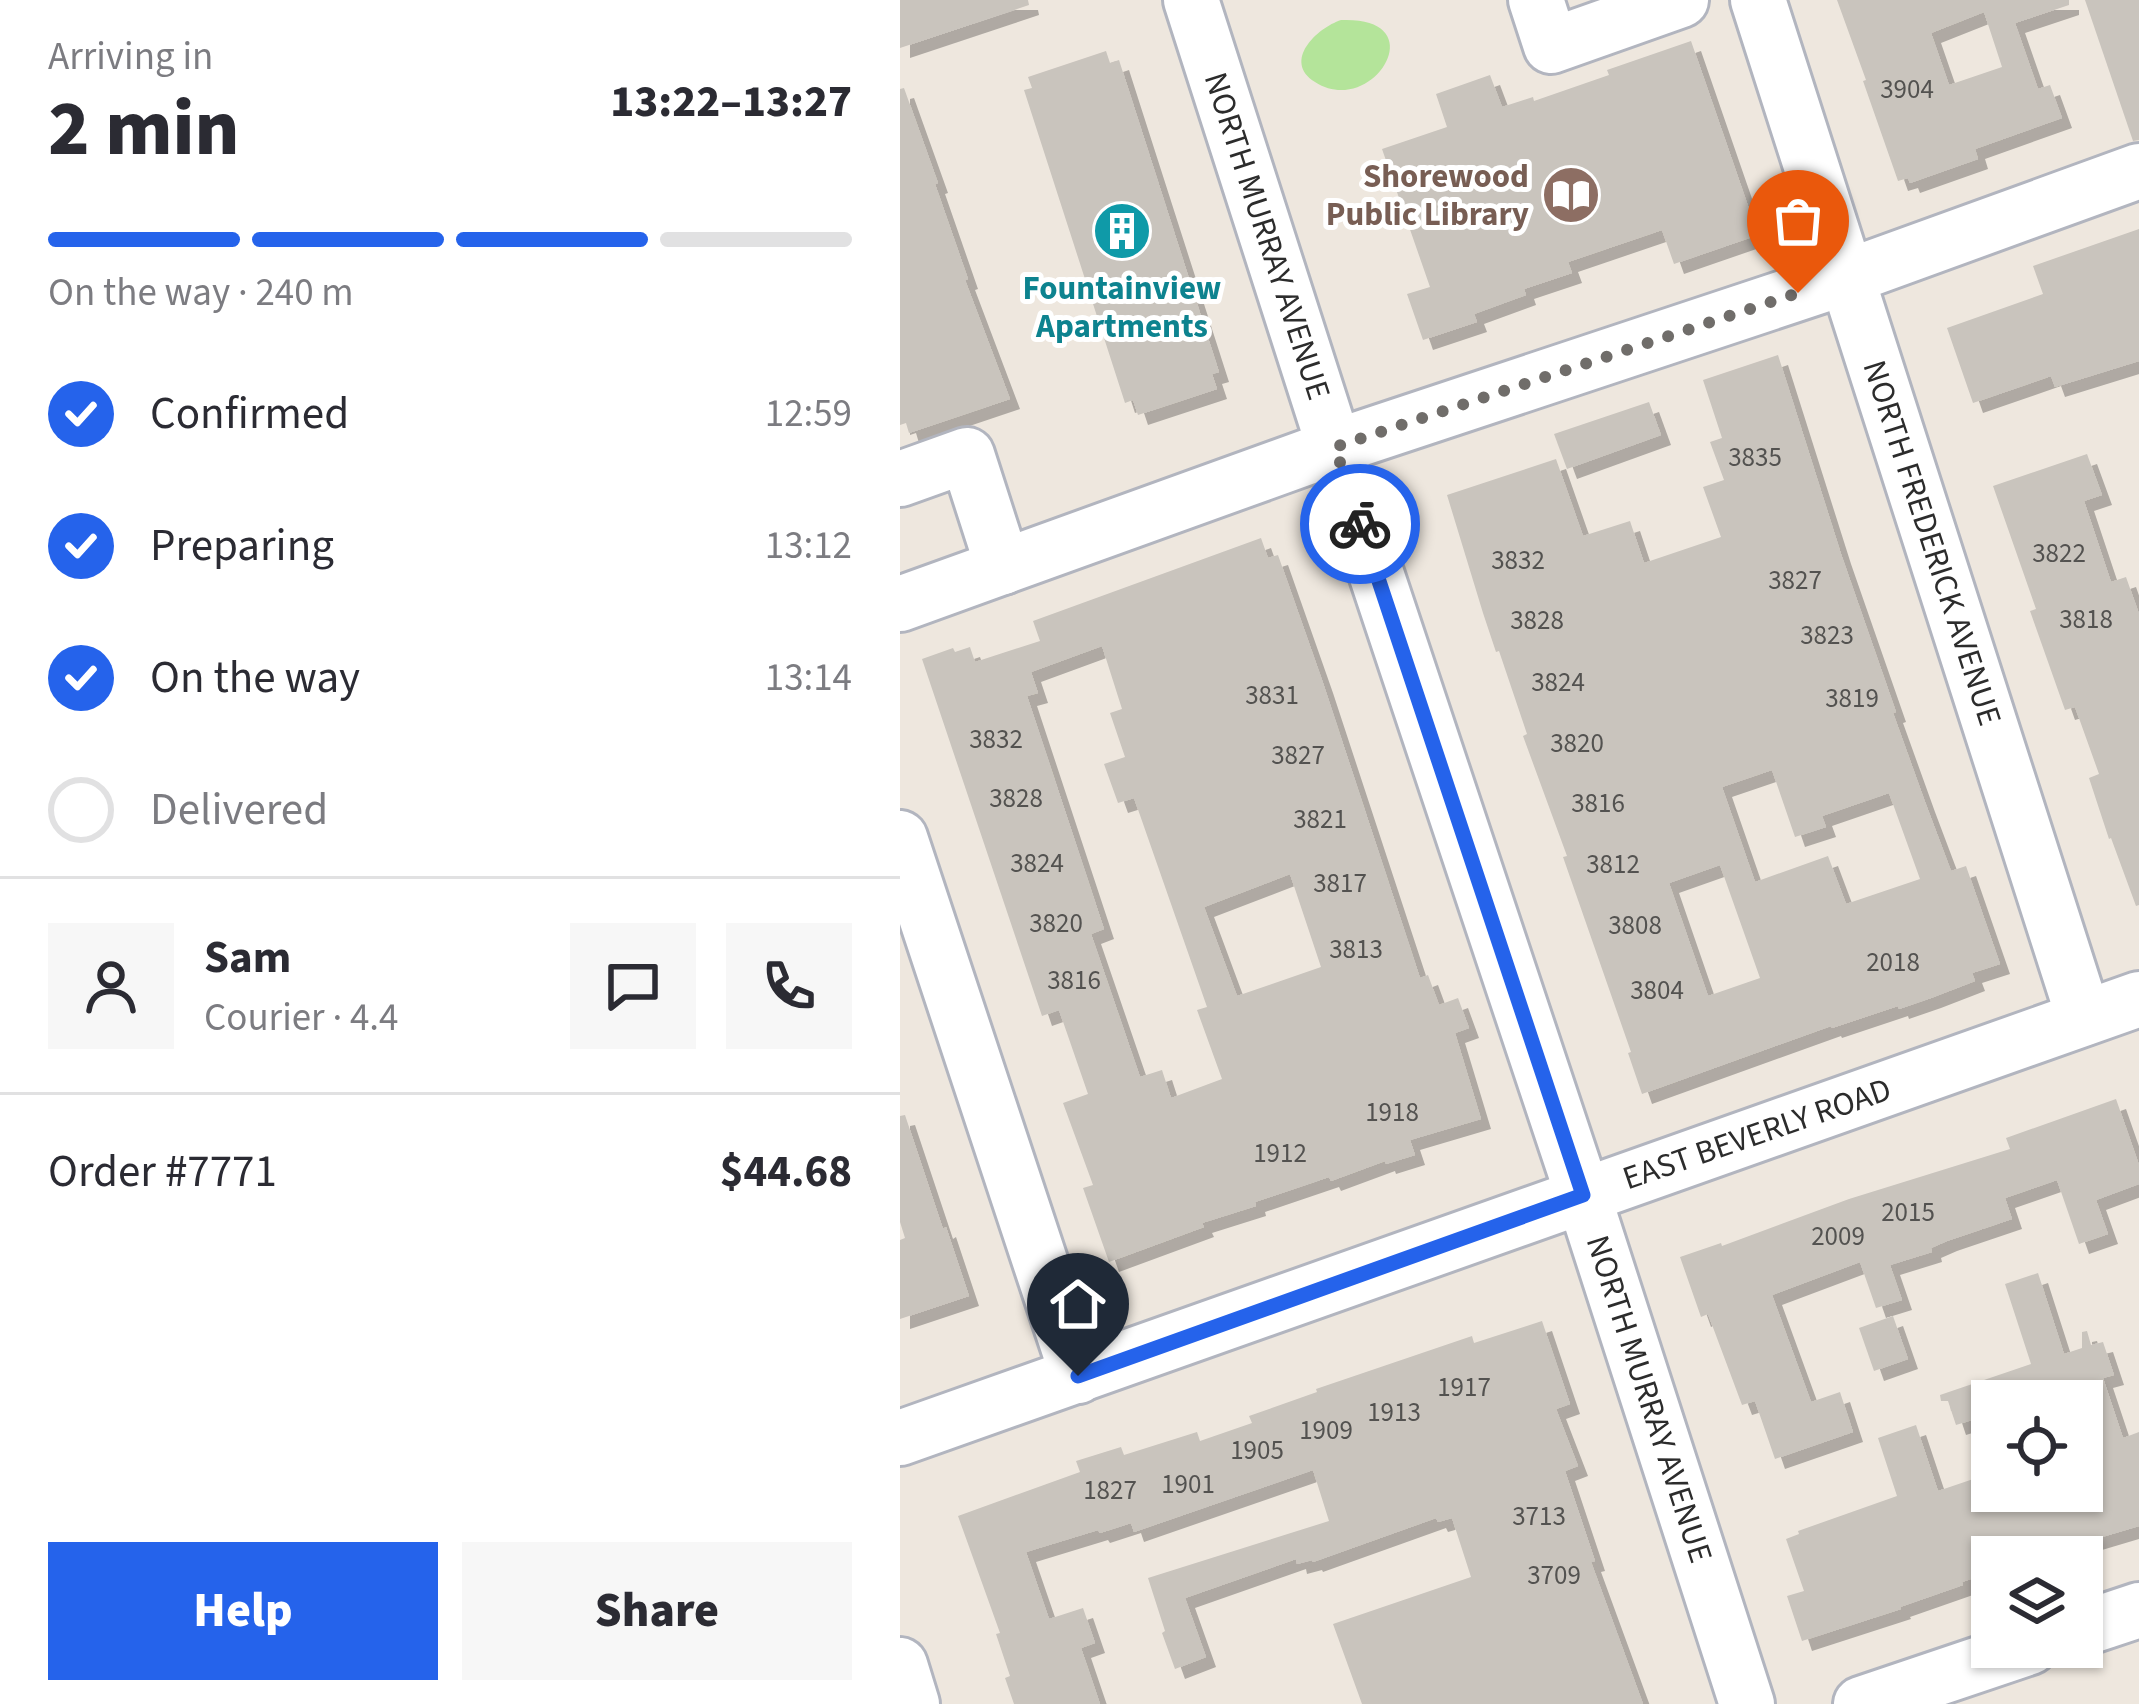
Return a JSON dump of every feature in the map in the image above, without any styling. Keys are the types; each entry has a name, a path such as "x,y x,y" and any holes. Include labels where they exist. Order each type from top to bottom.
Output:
{"street":[{"name":"NORTH MURRAY AVENUE","path":"1192,0 1747,1704"},
{"path":"1536,0 1551,46 1660,8"},
{"name":"NORTH FREDERICK AVENUE","path":"1758,0 2084,1018"},
{"path":"900,604 1335,447 1847,277 2139,171"},
{"path":"900,479 967,455 1003,567"},
{"path":"900,838 1078,1376"},
{"name":"EAST BEVERLY ROAD","path":"900,1438 2139,999"},
{"path":"2103,1622 2139,1610"},
{"path":"900,1665 912,1704"},
{"path":"1861,1704 1971,1667"}],"green space":[{"path":"1341,20 1370,23 1385,33 1390,48 1374,78 1336,90 1306,74 1302,55 1322,30"}],"building":[{"path":"900,0 1028,0 1029,5 900,48"},
{"path":"1837,0 2069,0 2069,5 2015,23 2038,89 2050,85 2062,118 1975,149 1978,159 1910,183 1908,178 1898,181","holes":["1984,12 2002,67 1949,85 1931,33"]},
{"path":"2085,0 2139,0 2139,140 2133,141"},
{"name":"Shorewood Public Library","path":"1691,41 1758,235 1674,264 1662,230 1568,262 1572,273 1524,289 1526,295 1474,314 1477,322 1423,340 1407,294 1430,287 1382,149 1447,127 1436,94 1490,75 1502,107 1609,75 1607,70"},
{"name":"Fountainview Apartments","path":"1106,51 1110,63 1119,60 1219,372 1212,374 1217,389 1138,415 1133,400 1125,403 1024,90 1032,88 1028,77"},
{"path":"904,88 938,183 965,280 1010,399 909,433 906,423 900,425 900,89"},
{"path":"2139,229 2139,361 2055,387 2051,376 1973,403 1947,328 2043,294 2033,266"},
{"path":"1778,355 1925,802 1951,871 1966,866 2000,964 1972,973 1975,981 1931,998 1831,1026 1642,1094 1447,495 1556,459 1583,536 1630,521 1644,563 1721,537 1703,487 1724,480 1710,442 1722,438 1703,380","holes":["1772,770 1795,837 1826,827 1822,816 1889,793 1920,879 1846,904 1828,856 1755,882 1722,787","1720,865 1760,978 1708,996 1669,883"]},
{"path":"1649,402 1661,435 1567,469 1554,434"},
{"path":"2087,454 2102,495 2084,501 2111,582 2126,577 2139,614 2136,906 2089,778 2099,774 2075,707 2065,710 1993,486"},
{"path":"1261,538 1268,558 1278,555 1420,978 1428,975 1439,1005 1458,998 1469,1028 1455,1033 1481,1119 1410,1140 1415,1155 1255,1202 1256,1206 1109,1262 1083,1188 1093,1185 1063,1103 1088,1094 1059,1010 1042,1016 922,659 970,647 975,662 1040,641 1033,621","holes":["1102,646 1122,709 1110,713 1125,757 1104,764 1118,803 1134,798 1207,1007 1197,1010 1222,1079 1171,1098 1162,1070 1140,1077 1091,934 1104,929 1027,696 1038,693 1031,672","1290,874 1321,967 1237,996 1204,907"]},
{"path":"2116,1099 2139,1165 2139,1184 2096,1200 2108,1234 2079,1244 2057,1180 2005,1198 2012,1219 1890,1265 1902,1300 1876,1308 1860,1262 1772,1295 1811,1402 1840,1392 1853,1432 1775,1459 1755,1401 1742,1405 1708,1314 1701,1317 1680,1257 2010,1149 2006,1138"},
{"path":"905,1115 969,1296 900,1319 900,1240 905,1238 900,1222 900,1116"},
{"path":"2038,1273 2064,1354 2082,1348 2082,1332 2087,1331 2091,1345 2103,1342 2114,1375 2103,1378 2123,1438 2139,1432 2139,1526 2103,1537 1971,1536 1971,1579 1963,1585 1802,1641 1787,1596 1804,1591 1786,1539 1897,1496 1878,1438 1916,1425 1938,1491 1971,1480 1971,1512 2103,1512 2103,1380 1984,1380 2031,1364 2005,1284"},
{"path":"1893,1316 1908,1359 1874,1371 1859,1328"},
{"path":"1542,1321 1570,1404 1556,1409 1578,1466 1565,1471 1595,1561 1591,1562 1643,1704 1362,1704 1333,1624 1471,1577 1452,1518 1438,1522 1436,1518 1313,1562 1297,1564 1296,1559 1185,1598 1206,1657 1175,1669 1148,1578 1329,1521 1313,1470 1134,1532 1131,1523 1026,1552 1049,1619 1083,1608 1095,1643 1081,1648 1100,1704 1014,1704 996,1634 1000,1633 958,1516 1080,1472 1076,1461 1121,1447 1124,1455 1197,1432 1200,1441 1252,1423 1249,1416 1316,1389 1472,1336 1474,1343"},
{"path":"1971,1384 1971,1420 1956,1425 1948,1401 1941,1401 1940,1395"}],"way so far":[{"path":"1360,524 1335,447 1798,293"}],"place":[{"name":"Shorewood Public Library","path":"1571,195"},
{"name":"Fountainview Apartments","path":"1122,231"}],"route":[{"path":"1078,1376 1583,1195 1360,524"}]}
